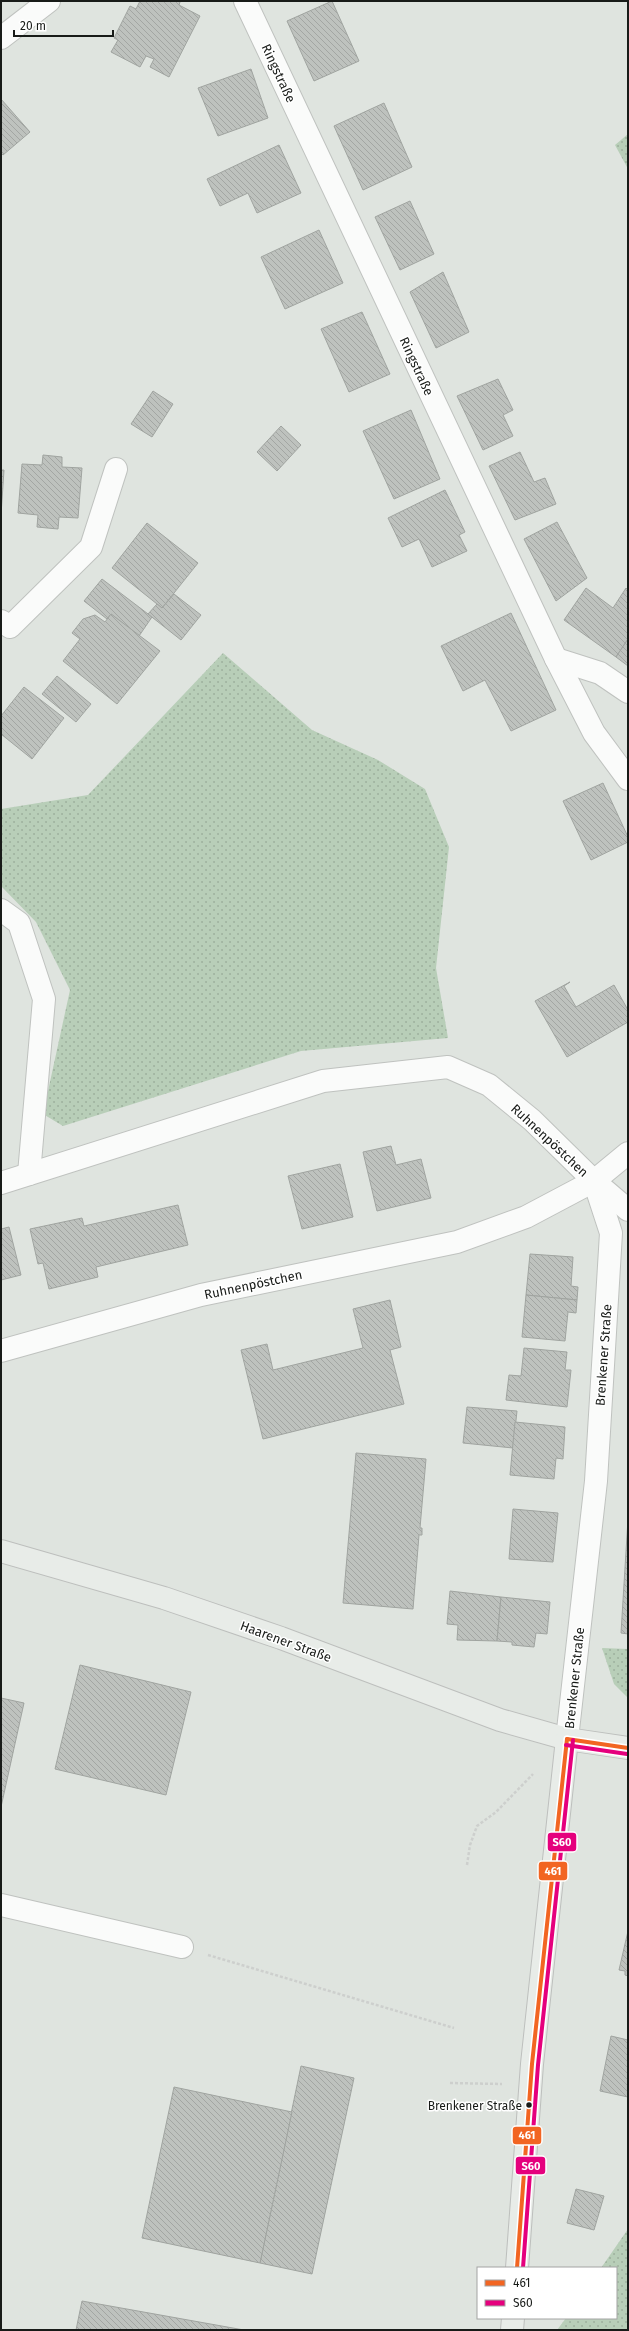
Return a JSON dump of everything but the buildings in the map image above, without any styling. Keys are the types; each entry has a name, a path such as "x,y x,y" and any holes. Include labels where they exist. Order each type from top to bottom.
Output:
{"main road":[{"name":"Haarener Straße","path":"1,1551 164,1598 281,1638 500,1720 568,1739 628,1748"},
{"name":"Brenkener Straße","path":"516,2267 533,2057 568,1739"},
{"path":"512,2330 513,2319"}],"street":[{"path":"1,38 49,1"},
{"name":"Ringstraße","path":"245,1 556,659"},
{"path":"1,620 10,627 91,546 116,468"},
{"path":"556,659 600,673 628,692"},
{"path":"556,659 594,733 628,779"},
{"path":"1,910 19,923 44,999 29,1174"},
{"name":"Ruhnenpöstchen","path":"1,1183 322,1081 448,1067 489,1085 532,1120 594,1181 526,1217 457,1242 201,1295 1,1351"},
{"path":"628,1153 594,1181 628,1210"},
{"name":"Brenkener Straße","path":"568,1739 596,1481 611,1233 594,1181"},
{"path":"1,1905 182,1947"}],"path":[{"path":"467,1865 470,1845 478,1826 496,1812 534,1773"},
{"path":"182,1947 454,2028"},
{"path":"450,2082 501,2083"}],"green space":[{"path":"628,134 628,169 615,145"},
{"path":"223,653 312,730 378,760 425,789 449,847 436,968 448,1038 301,1051 63,1126 43,1114 70,990 36,922 1,886 1,809 88,795"},
{"path":"602,1648 628,1649 628,1698 614,1684"},
{"path":"628,2229 628,2330 557,2330 565,2319 617,2319 617,2267 602,2267"}],"transit line":[{"name":"461","path":"567,1739 628,1748"},
{"name":"461","path":"517,2267 532,2064 567,1739"},
{"name":"S60","path":"523,2267 538,2065 573,1740"},
{"name":"S60","path":"566,1745 627,1754"}],"place":[{"name":"Brenkener Straße","path":"529,2105"}]}
